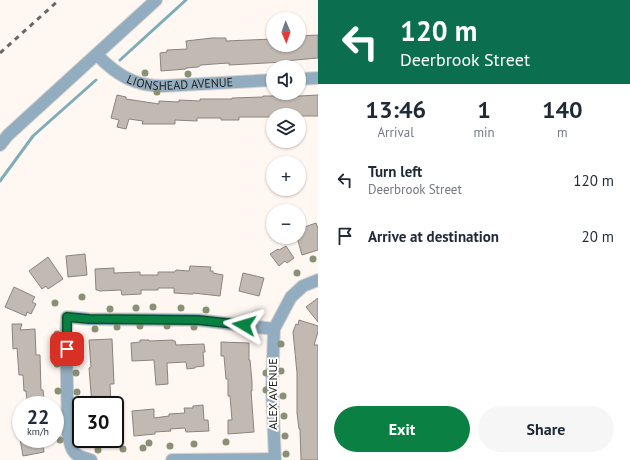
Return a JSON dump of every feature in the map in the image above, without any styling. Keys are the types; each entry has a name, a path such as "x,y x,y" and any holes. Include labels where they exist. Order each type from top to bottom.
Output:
{"street":[{"path":"0,145 8,135 156,0"},
{"name":"LIONSHEAD AVENUE","path":"97,55 108,66 123,77 146,85 163,86 266,80"},
{"path":"306,79 318,78"},
{"path":"91,460 79,457 72,450 68,434 67,317 89,319 198,320 274,329 291,297 304,286 318,280"},
{"name":"ALEX AVENUE","path":"274,329 272,388 274,459"},
{"path":"172,460 274,459"}],"building":[{"path":"318,35 318,58 266,60 266,63 201,65 186,69 161,71 160,53 167,52 167,50 187,49 186,41 212,38 226,38 226,41 266,39 266,52 306,52 306,36"},
{"path":"117,95 126,97 126,99 159,104 159,101 200,101 200,99 232,99 263,96 266,96 266,100 306,100 306,96 318,95 318,116 306,116 306,108 266,108 266,117 239,117 239,120 197,118 197,121 175,120 175,124 142,124 143,121 129,119 126,129 117,127 119,120 111,118"},
{"path":"316,223 318,229 318,250 302,255 299,244 306,244 306,227"},
{"path":"286,246 294,258 287,263 285,261 279,266 270,254"},
{"path":"85,254 87,275 68,277 66,256"},
{"path":"48,257 63,279 48,289 46,286 42,289 29,271"},
{"path":"190,266 211,267 210,271 213,271 213,273 223,275 220,296 193,293 174,293 174,288 141,290 141,294 122,295 121,290 96,290 95,269 114,268 114,273 140,272 140,275 158,275 158,272 175,272 176,270 189,271"},
{"path":"243,273 264,278 259,296 239,291"},
{"path":"14,287 35,297 32,302 36,304 31,314 27,312 26,316 5,307"},
{"path":"318,298 318,322 306,307"},
{"path":"299,320 318,326 318,332 314,345 318,345 318,460 301,460 300,429 297,413 297,373 293,332 296,324 298,325"},
{"path":"12,324 22,324 20,330 35,329 36,355 40,355 41,390 43,390 44,396 27,396 26,391 24,391 23,375 19,375 17,348 13,349"},
{"path":"112,339 114,384 110,384 111,396 91,396 89,340"},
{"path":"140,340 173,340 175,341 176,345 204,344 204,366 187,369 186,362 167,363 168,384 156,385 154,360 132,361 131,343 140,342"},
{"path":"221,342 249,343 254,432 228,434 228,420 232,420 230,396 228,396 228,379 226,379 224,356 221,356"},
{"path":"203,405 204,420 208,420 209,431 186,432 185,428 170,429 171,431 134,436 132,411 154,409 154,418 169,416 169,414 185,413 184,408 193,408 193,406"},
{"path":"22,448 43,448 44,452 23,456"}],"waterway":[{"path":"120,60 186,0"},
{"path":"0,181 33,136 96,80"}],"railway":[{"path":"0,53 59,0"}],"route":[{"path":"67,349 67,317 89,319 198,320 244,325"}]}
